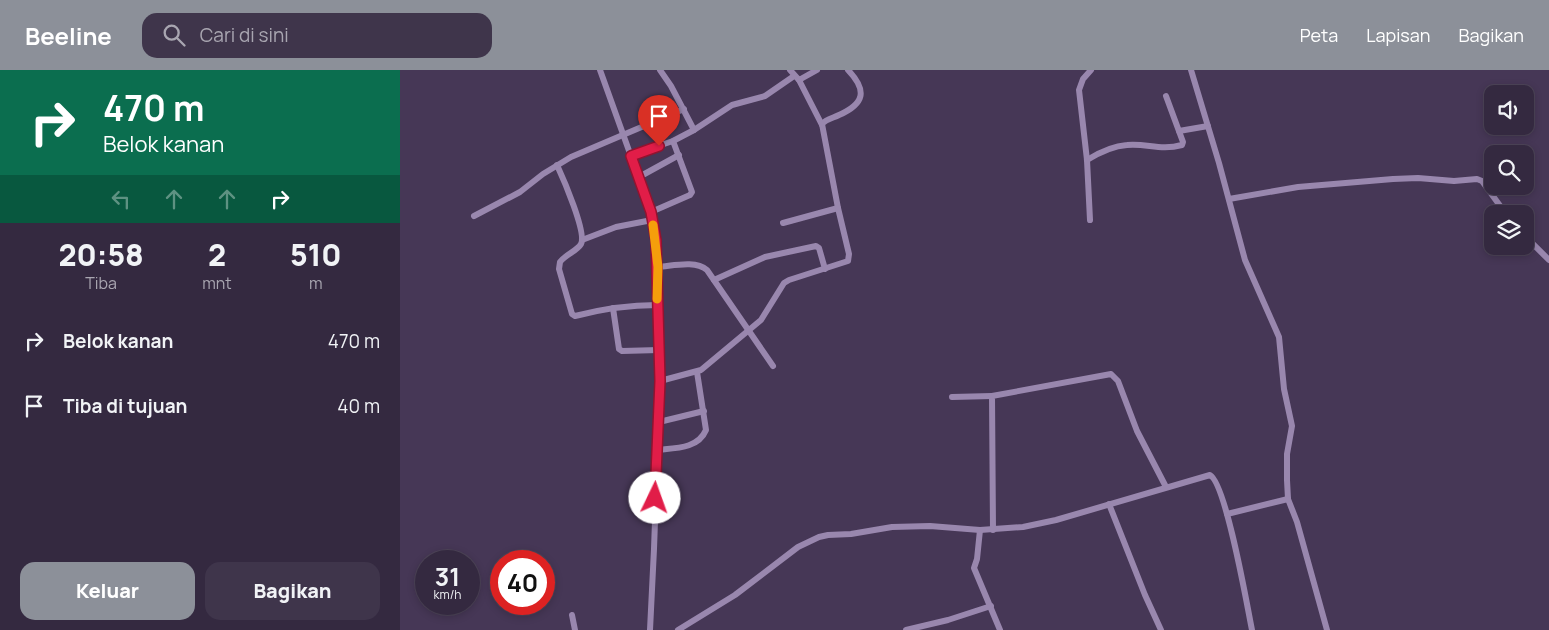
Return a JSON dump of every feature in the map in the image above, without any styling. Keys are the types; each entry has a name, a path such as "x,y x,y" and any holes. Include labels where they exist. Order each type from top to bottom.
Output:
{"street":[{"path":"600,70 651,212 656,240 660,381 650,630"},
{"path":"631,156 673,141 694,130 732,105 765,96 794,75 817,70"},
{"path":"822,125 823,122 853,108 859,102 862,93 848,70"},
{"path":"1090,220 1087,160 1079,90 1083,79 1091,70"},
{"path":"1191,70 1245,260 1279,337 1284,389 1292,426 1287,454 1288,499 1297,522 1327,630"},
{"path":"663,71 694,130"},
{"path":"660,381 697,372 766,314 784,283 796,277 847,263 849,259 822,125 794,75"},
{"path":"1087,160 1102,151 1129,144 1158,148 1181,146 1183,142 1166,96"},
{"path":"474,216 520,192 557,165 583,151 684,109"},
{"path":"1179,131 1208,126"},
{"path":"651,212 690,195 692,192 673,141"},
{"path":"639,177 679,155"},
{"path":"557,165 578,218 582,240 580,245 560,262 559,269 572,314 574,316 613,308 657,305"},
{"path":"1229,199 1298,187 1357,182 1418,178 1448,181 1478,179 1482,181 1499,205"},
{"path":"783,223 838,208"},
{"path":"582,240 616,228 652,220"},
{"path":"1534,245 1549,260"},
{"path":"714,280 765,257 816,246 819,248 825,269"},
{"path":"658,267 696,265 707,270 773,366"},
{"path":"613,308 620,349 622,351 659,350"},
{"path":"657,450 690,446 698,441 706,430 697,372"},
{"path":"952,397 992,396 1111,374 1118,381 1137,431 1166,487"},
{"path":"992,396 993,530"},
{"path":"659,422 704,411"},
{"path":"678,630 735,595 798,546 819,537 892,527 930,526 993,530 1022,527 1056,520 1205,476 1212,476 1217,484 1227,514 1252,630"},
{"path":"1227,514 1288,499"},
{"path":"1109,504 1161,630"},
{"path":"980,530 977,559 974,568 1000,630"},
{"path":"906,630 948,620 991,606"},
{"path":"572,615 575,630"}],"slow traffic":[{"path":"653,225 658,267 657,299"}],"route":[{"path":"655,498 660,381 656,240 651,212 631,156 659,146"}]}
